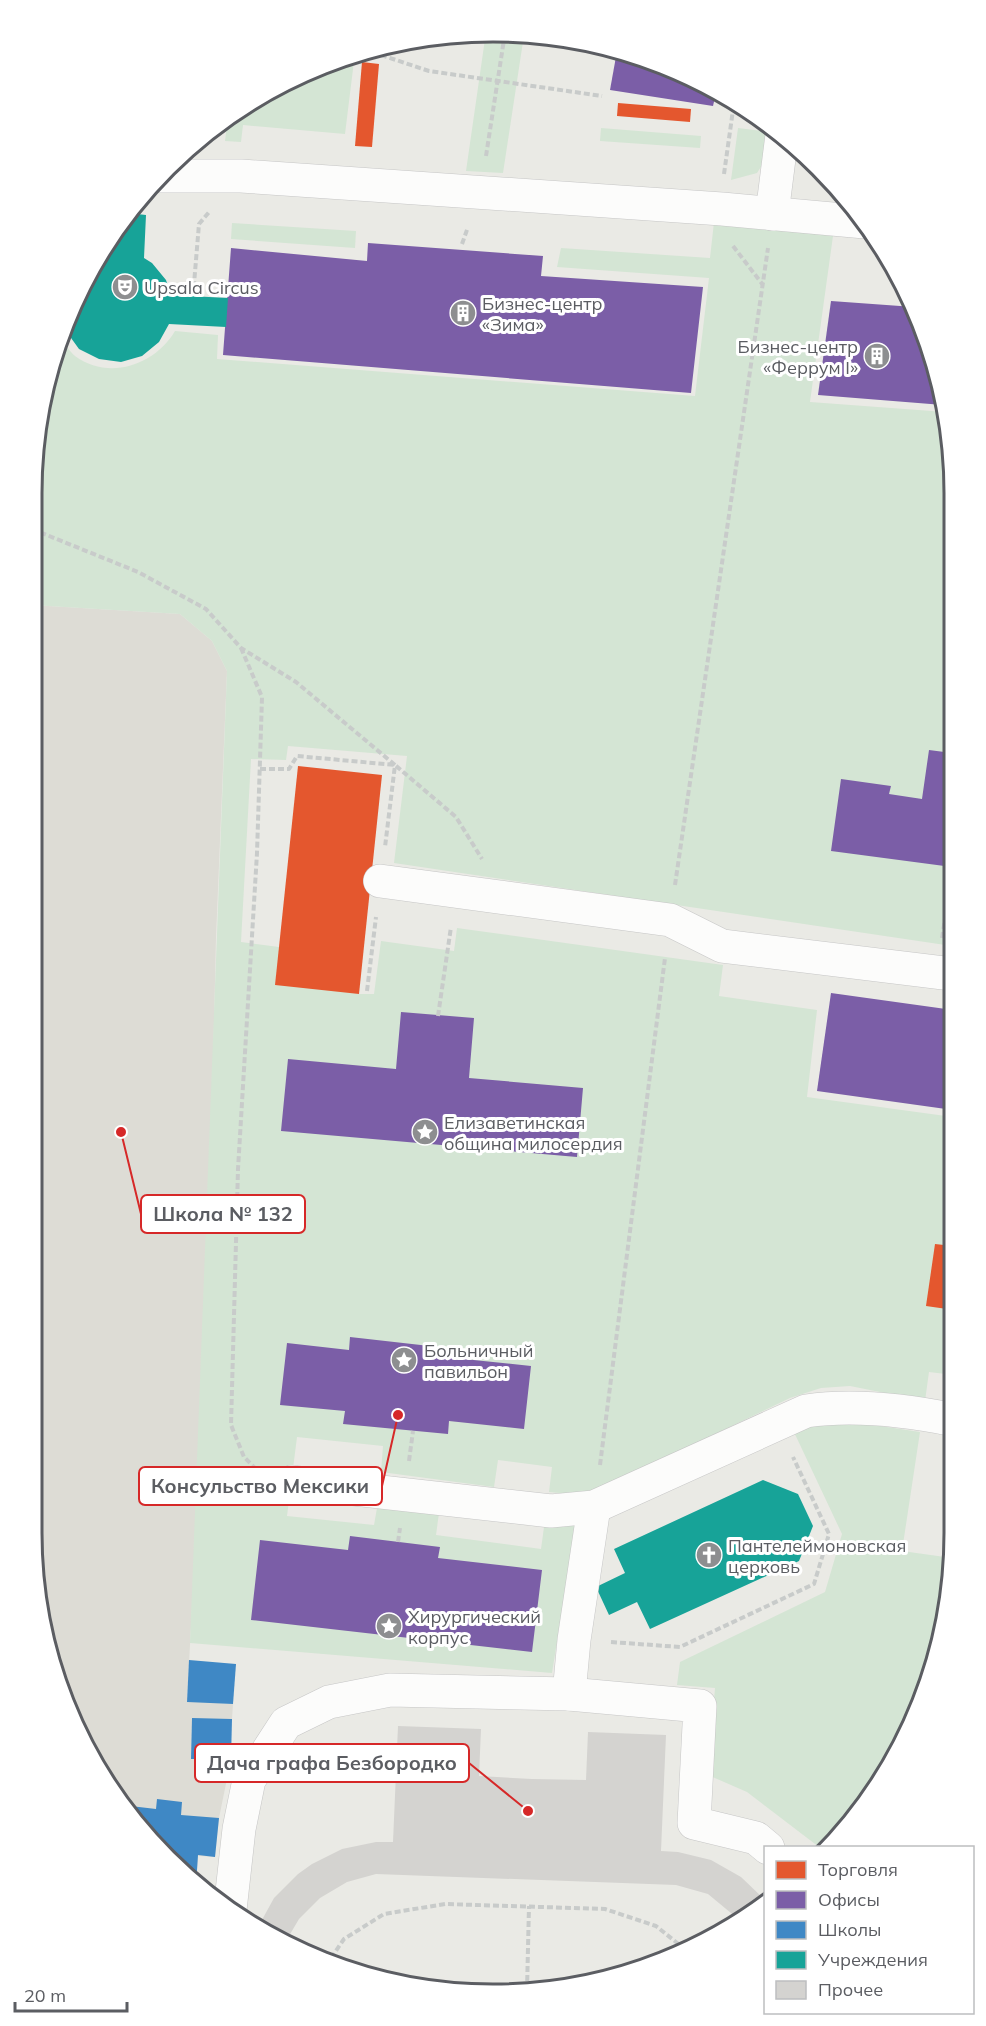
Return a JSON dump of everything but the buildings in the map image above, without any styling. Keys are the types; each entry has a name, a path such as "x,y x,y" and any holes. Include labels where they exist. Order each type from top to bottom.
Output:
{"lane":[{"path":"772,214 781,146"},
{"path":"172,176 241,176 853,221"},
{"path":"380,881 670,920 722,946 944,973"},
{"path":"291,1482 551,1511 594,1508 806,1411 840,1406 944,1418"},
{"path":"569,1694 574,1640 594,1508"},
{"path":"231,1900 239,1829 249,1780 286,1723 329,1702 390,1690 569,1694 700,1706 694,1823 756,1838 766,1846"}],"path":[{"path":"480,192 504,42"},
{"path":"383,56 429,71 602,96"},
{"path":"193,296 199,224 241,176"},
{"path":"594,1508 670,920 772,214"},
{"path":"728,240 763,286"},
{"path":"42,533 138,572 206,609 241,648 296,682 456,817 507,898"},
{"path":"241,648 262,697 238,1169 231,1425 244,1457 257,1471 291,1482"},
{"path":"260,769 290,769 297,756 395,765"},
{"path":"367,991 395,765"},
{"path":"438,1016 456,891"},
{"path":"574,1640 680,1647 814,1584 830,1534 777,1423"},
{"path":"333,1954 344,1939 384,1914 445,1904 605,1909 656,1926 678,1944"},
{"path":"527,1982 529,1906"}],"shaded area":[{"path":"42,606 180,614 212,641 227,671 216,938 207,1326 187,1701 233,1704 232,1719 192,1719 191,1759 231,1759 219,1818 215,1857 198,1856 197,1873 174,1852 135,1808 102,1758 76,1706 66,1678 57,1650 46,1592 42,1533"}],"green space":[{"path":"485,42 523,43 503,173 466,171"},
{"path":"354,64 345,134 243,125 241,142 225,141 227,129 268,102 320,76"},
{"path":"601,128 701,136 700,148 600,141"},
{"path":"738,128 762,131 768,135 766,159 757,173 731,180"},
{"path":"714,222 833,236 810,402 936,411 944,493 944,945 394,863 407,756 288,746 286,760 251,759 241,942 279,947 359,994 374,994 381,941 454,951 457,928 723,965 719,996 817,1010 807,1097 944,1116 944,1374 929,1372 925,1401 850,1386 821,1388 790,1398 620,1480 580,1495 549,1492 552,1467 498,1460 494,1487 381,1472 383,1446 297,1437 287,1516 374,1525 377,1508 439,1513 436,1535 541,1549 545,1520 576,1523 552,1673 190,1643 227,671 212,641 180,614 42,606 43,464 51,405 67,346 75,356 88,363 116,368 130,366 156,353 175,331 218,335 217,359 695,396 709,278 557,267 561,248 710,258"},
{"path":"232,223 356,231 355,248 231,239"},
{"path":"834,1419 920,1432 902,1551 943,1557 940,1592 929,1650 910,1706 884,1759 868,1784 851,1808 818,1846 747,1792 708,1775 715,1688 677,1685 680,1662 825,1592 842,1534 793,1430"}],"place":[{"name":"Upsala Circus","path":"125,287"},
{"name":"Бизнес-центр «Зима»","path":"463,313"},
{"name":"Бизнес-центр «Феррум I»","path":"877,356"},
{"name":"Школа № 132","path":"121,1132"},
{"name":"Елизаветинская община милосердия","path":"425,1132"},
{"name":"Больничный павильон","path":"404,1360"},
{"name":"Консульство Мексики","path":"398,1415"},
{"name":"Пантелеймоновская церковь","path":"709,1555"},
{"name":"Хирургический корпус","path":"389,1626"},
{"name":"Дача графа Безбородко","path":"528,1811"}]}
